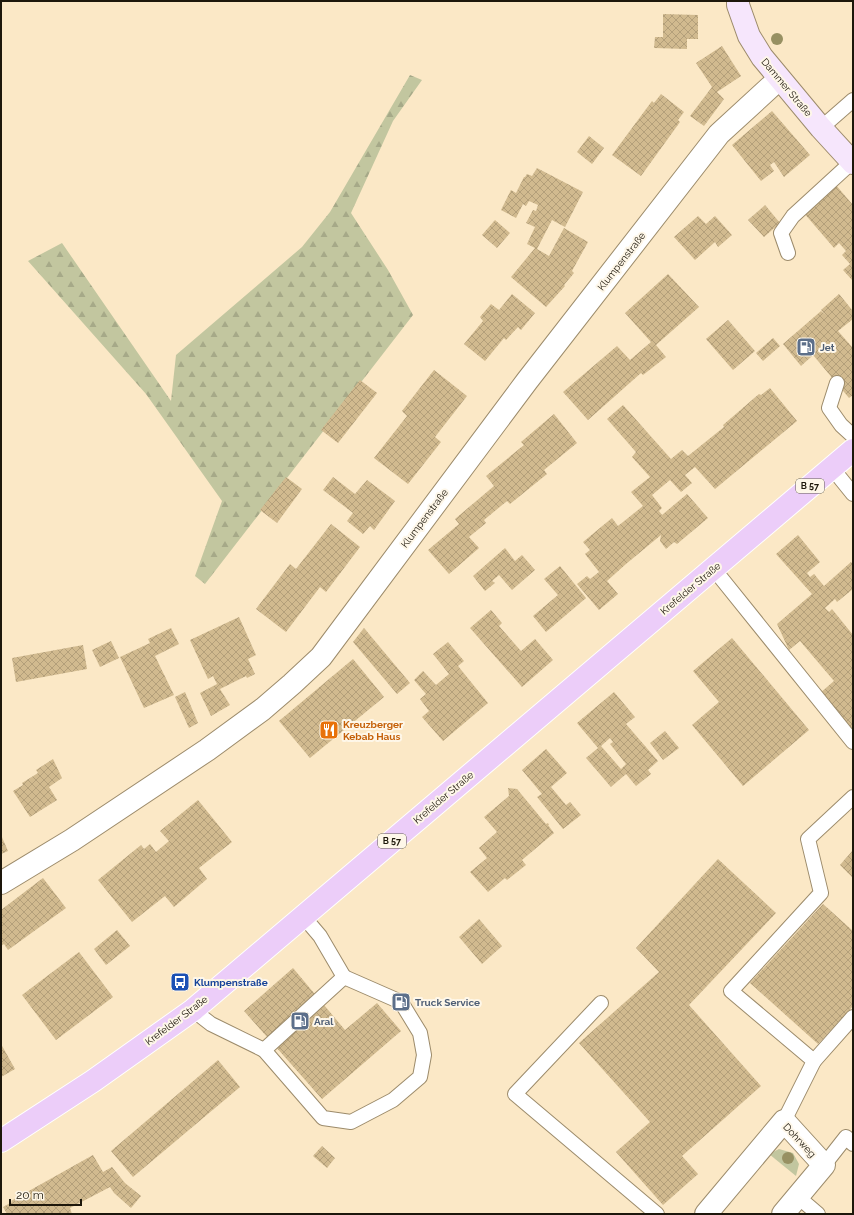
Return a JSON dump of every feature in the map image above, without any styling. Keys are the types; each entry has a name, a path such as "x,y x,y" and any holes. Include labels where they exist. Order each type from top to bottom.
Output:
{"main road":[{"name":"Krefelder Straße","path":"1,1141 93,1081 193,1010 853,450"}],"street":[{"name":"Dammer Straße","path":"738,1 738,6 749,36 762,57 821,128 853,163"},
{"name":"Klumpenstraße","path":"1,883 72,840 207,750 262,709 321,657 526,381 719,134 779,79"},
{"name":"Dohrweg","path":"706,1214 784,1121 824,1165 783,1214"}],"lane":[{"path":"821,128 853,100"},
{"path":"788,252 781,233 793,216 853,163"},
{"path":"837,383 829,408 841,425 853,436"},
{"path":"832,468 853,494"},
{"path":"714,568 853,742"},
{"path":"814,1061 731,991 821,892 808,839 853,797"},
{"path":"193,1010 211,1024 264,1050 323,1118 350,1122 393,1100 420,1077 424,1055 420,1034 401,1002 344,977 320,936 303,916"},
{"path":"264,1050 344,977"},
{"path":"601,1003 515,1094 657,1214"},
{"path":"784,1121 814,1061 853,1017"},
{"path":"824,1165 846,1137 853,1144"},
{"path":"797,1196 818,1214"}],"green space":[{"path":"410,75 422,80 393,121 351,213 388,270 413,315 205,584 195,576 222,501 146,394 28,261 62,243 171,401 176,355 302,247 330,212"},
{"path":"779,1149 793,1153 799,1164 796,1176 769,1154"}],"building":[{"path":"663,14 698,15 698,39 687,39 687,49 654,48 655,37 663,37"},
{"path":"722,46 741,76 717,92 724,99 704,126 690,116 712,87 696,63"},
{"path":"661,94 684,112 678,120 680,122 641,176 612,155 652,101 654,103"},
{"path":"772,111 810,155 784,177 774,162 770,165 774,171 761,181 732,145"},
{"path":"589,136 604,148 592,164 577,152"},
{"path":"537,168 583,192 565,227 552,220 537,249 549,256 564,228 588,242 572,271 574,273 564,285 565,286 546,307 511,277 535,248 527,244 535,227 526,223 533,210 536,211 538,205 529,201 526,206 523,204 516,218 501,210 511,190 516,193 524,177 527,174 532,176"},
{"path":"835,184 853,205 852,280 843,270 850,264 842,255 846,251 839,243 834,248 803,212"},
{"path":"765,205 780,223 764,237 748,220"},
{"path":"698,216 706,224 715,216 732,235 718,247 715,242 695,260 674,237"},
{"path":"495,220 510,233 497,248 482,235"},
{"path":"668,274 699,307 656,345 666,357 643,375 641,373 588,420 563,392 617,346 630,360 651,342 625,313"},
{"path":"512,294 535,313 521,330 518,327 506,340 504,338 485,361 464,344 483,321 480,317 491,304 499,310"},
{"path":"839,294 853,311 853,319 838,331 853,348 853,395 849,398 813,355 801,366 783,344 821,311 826,315 821,310"},
{"path":"728,320 755,351 733,370 706,339"},
{"path":"773,338 780,346 763,361 756,353"},
{"path":"434,370 467,396 435,437 441,442 408,484 374,458 407,416 402,411"},
{"path":"360,380 377,393 338,443 321,430"},
{"path":"770,388 797,421 715,489 695,467 685,475 692,483 681,492 670,480 652,495 662,508 659,511 662,515 687,494 708,518 677,544 674,542 666,549 660,541 661,535 626,564 607,581 618,594 599,610 577,584 587,576 590,579 599,572 585,554 590,550 583,542 612,518 618,526 643,506 631,492 650,477 632,457 636,452 607,419 623,405 671,459 682,450 688,456 724,427 723,425 759,394 761,395"},
{"path":"554,414 577,443 544,470 547,474 510,504 507,501 484,520 486,523 469,537 479,548 449,574 428,550 459,524 455,519 494,486 486,476 524,445 521,442"},
{"path":"286,477 302,489 277,523 260,510"},
{"path":"333,477 355,494 367,480 395,501 374,530 370,526 363,534 347,521 353,513 323,490"},
{"path":"331,524 360,547 326,592 320,587 286,632 256,609 290,564 296,569"},
{"path":"798,535 820,562 807,573 810,577 814,574 824,586 851,562 853,564 853,589 837,602 835,599 825,608 829,612 832,609 853,635 853,733 820,693 834,681 800,641 789,650 777,624 812,594 776,554"},
{"path":"505,548 515,561 522,555 535,570 512,590 499,575 492,581 495,583 485,591 473,576"},
{"path":"560,566 586,598 546,632 533,616 558,595 544,579"},
{"path":"491,610 502,623 499,626 521,651 535,639 553,660 522,687 470,628"},
{"path":"239,617 256,655 248,659 255,674 247,678 246,676 220,689 230,705 211,716 200,693 217,684 213,676 208,679 190,640"},
{"path":"171,628 179,644 155,656 174,695 144,708 120,657 150,643 148,639"},
{"path":"364,628 410,683 397,694 353,642"},
{"path":"732,638 809,730 743,786 692,725 719,702 693,671"},
{"path":"111,641 119,658 100,667 92,650"},
{"path":"448,642 464,661 458,666 488,703 443,741 422,717 429,711 420,699 426,694 414,680 423,671 436,685 449,674 433,654"},
{"path":"83,645 87,669 16,682 12,658"},
{"path":"353,659 384,697 310,758 279,721"},
{"path":"185,692 198,723 189,728 175,697"},
{"path":"614,692 635,717 626,724 658,761 648,770 651,774 636,786 626,774 611,787 586,758 598,748 577,723","holes":["610,738 613,742 610,744 626,764 621,769 601,746"]},
{"path":"665,731 679,748 663,760 650,743"},
{"path":"546,749 567,773 551,787 566,805 570,802 581,815 563,829 537,797 542,794 522,770"},
{"path":"53,759 62,778 49,787 57,800 30,817 13,791 23,785 22,783 38,773 36,770"},
{"path":"508,788 517,789 546,824 548,823 554,833 522,860 526,865 507,880 505,878 488,892 470,872 487,858 479,848 497,832 484,817 509,796"},
{"path":"198,800 232,842 199,868 207,879 174,907 165,896 132,922 98,880 141,845 144,849 150,844 156,852 169,841 160,831"},
{"path":"1,835 8,851 1,854"},
{"path":"853,850 853,878 840,865"},
{"path":"718,859 776,913 689,1005 761,1086 682,1156 698,1174 663,1205 616,1152 650,1122 579,1043 659,972 636,948"},
{"path":"43,878 66,908 8,950 4,944 1,946 1,910"},
{"path":"823,904 853,931 853,1006 818,1044 750,983"},
{"path":"479,919 502,946 482,964 459,937"},
{"path":"117,930 130,946 106,965 94,949"},
{"path":"79,952 113,997 56,1040 22,995"},
{"path":"293,968 345,1030 377,1003 401,1031 322,1099 244,1011"},
{"path":"1,1044 15,1069 1,1077"},
{"path":"218,1060 240,1087 133,1177 111,1151"},
{"path":"322,1146 335,1158 327,1168 313,1156"},
{"path":"93,1155 103,1172 112,1167 125,1183 141,1196 131,1208 114,1193 110,1187 70,1208 72,1214 7,1214 3,1207 12,1202 11,1201"}],"place":[{"name":"Jet","path":"806,347"},
{"name":"Kreuzberger Kebab Haus","path":"329,730"},
{"name":"Klumpenstraße","path":"180,982"},
{"name":"Truck Service","path":"401,1002"},
{"name":"Aral","path":"300,1021"}]}
